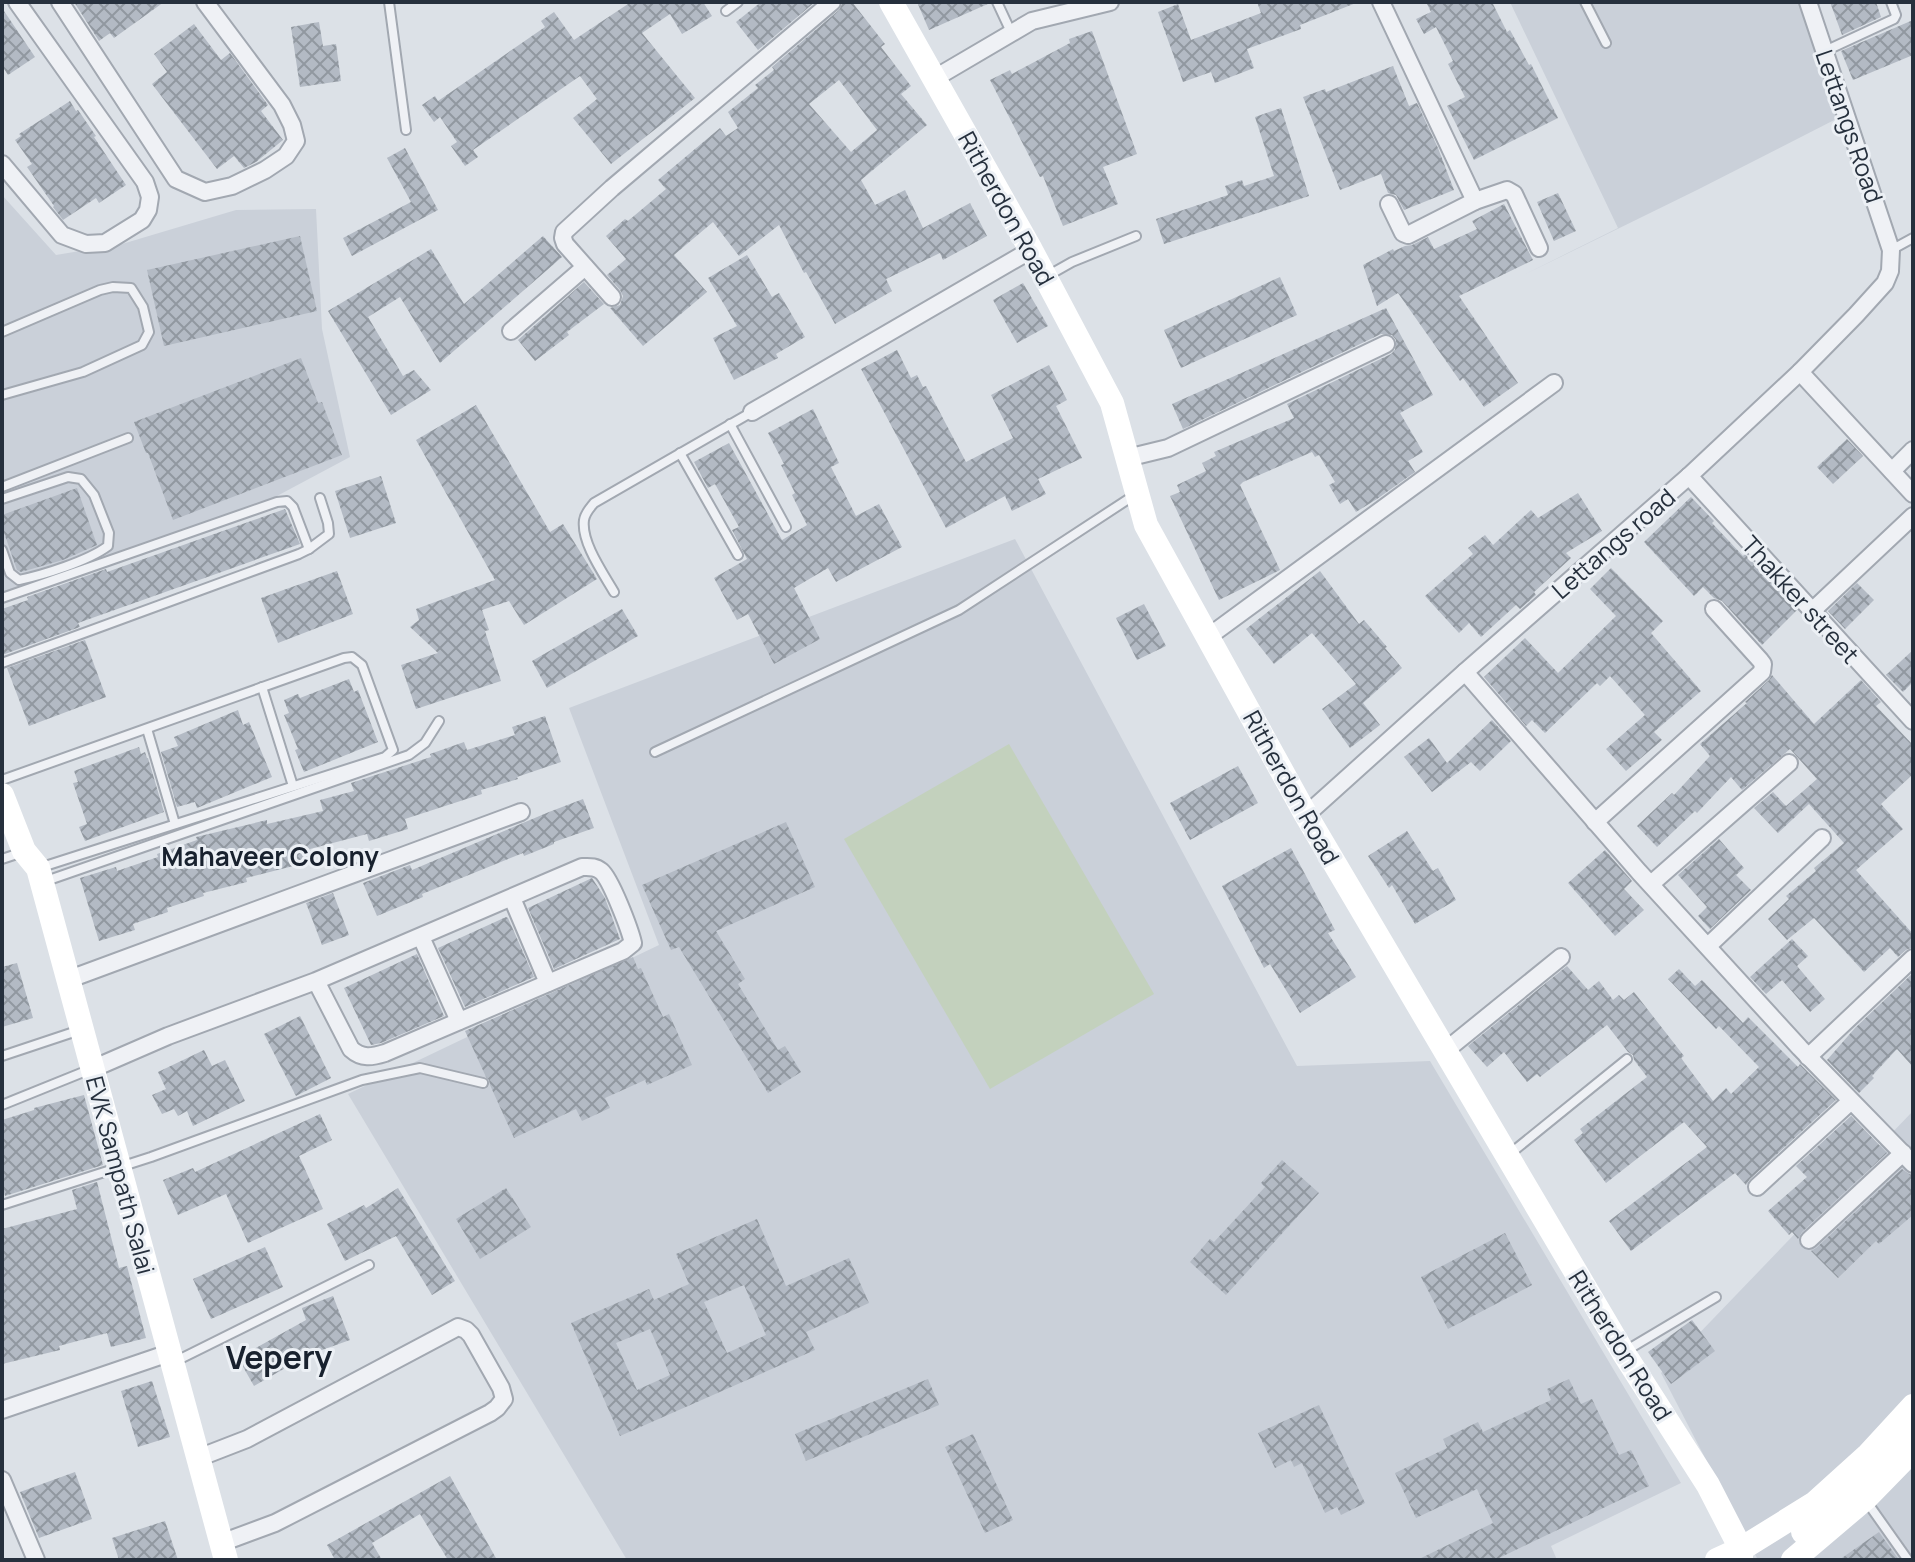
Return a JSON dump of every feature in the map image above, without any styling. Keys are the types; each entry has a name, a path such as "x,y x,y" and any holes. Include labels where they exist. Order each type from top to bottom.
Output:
{"main road":[{"name":"Ritherdon Road","path":"891,2 1031,250 1112,403 1146,525 1306,815 1623,1352 1708,1485 1742,1556"},
{"name":"EVK Sampath Salai","path":"2,795 67,980 224,1551"},
{"path":"1742,1556 1815,1503 1867,1456 1913,1406"},
{"path":"1776,1560 1803,1532 1864,1480 1913,1430"},
{"path":"1793,1560 1866,1498 1913,1450"},
{"path":"1717,1560 1742,1556 1803,1532"}],"street":[{"path":"2,164 62,235 86,244 105,243 120,235 142,220 148,210 150,197 145,182 17,2"},
{"path":"60,2 176,179 205,192 232,186 265,170 286,156 296,141 282,105 205,2"},
{"path":"612,297 565,244 564,232 832,2"},
{"path":"935,78 1032,21 1110,2"},
{"path":"1381,2 1475,201"},
{"name":"Lettangs Road","path":"1808,2 1891,250"},
{"path":"1389,204 1406,235 1475,201 1503,190 1511,192 1539,248"},
{"path":"752,412 1031,250"},
{"name":"Lettangs road","path":"1306,815 1689,476 1800,372 1885,283 1890,271 1891,250"},
{"path":"511,331 585,267"},
{"path":"1127,458 1168,448 1386,344"},
{"path":"1800,372 1913,494"},
{"path":"1208,637 1554,383"},
{"path":"1892,471 1913,450"},
{"name":"Thakker street","path":"1689,476 1913,721"},
{"path":"1812,611 1913,516"},
{"path":"1595,822 1762,672 1760,660 1714,609"},
{"path":"1465,672 1595,822 1808,1057 1908,1159 1809,1240"},
{"path":"1651,884 1789,763"},
{"path":"67,980 521,812"},
{"path":"1708,946 1822,838"},
{"path":"92,1069 168,1036 316,981 582,867 599,869 610,883 633,943 623,951 385,1053 367,1057 351,1049 316,981"},
{"path":"512,898 548,983"},
{"path":"421,937 459,1021"},
{"path":"1445,1051 1561,957"},
{"path":"1808,1057 1913,958"},
{"path":"1757,1187 1851,1101"},
{"path":"198,1458 247,1439 458,1327 471,1335 501,1388 504,1399 490,1413 224,1551"},
{"path":"2,1410 171,1358"},
{"path":"2,1480 36,1560"}],"lane":[{"path":"389,2 406,130"},
{"path":"726,11 738,2"},
{"path":"997,2 1012,33"},
{"path":"1585,2 1606,43"},
{"path":"1825,52 1894,19 1896,15 1891,2"},
{"path":"1045,277 1072,262 1136,236"},
{"path":"1891,250 1913,238"},
{"path":"2,332 113,287 131,288 143,307 149,332 142,345 83,372 2,395"},
{"path":"614,592 591,552 585,531 587,510 594,503 752,412"},
{"path":"730,424 786,527"},
{"path":"2,487 128,438"},
{"path":"680,453 738,555"},
{"path":"2,499 68,477 81,479 94,495 109,533 108,546 98,554 19,580 10,573 2,550"},
{"path":"655,752 959,610 1137,493"},
{"path":"2,663 309,549 329,534 320,498"},
{"path":"2,598 277,502 287,501 293,507 309,549"},
{"path":"2,780 352,657 362,665 393,750 385,757 175,824 26,865"},
{"path":"262,687 293,786"},
{"path":"26,865 409,755 425,743 439,721"},
{"path":"147,729 175,824"},
{"path":"2,1056 81,1030"},
{"path":"1507,1157 1627,1059"},
{"path":"2,1205 119,1168 362,1080 420,1068 483,1083"},
{"path":"2,1105 92,1069"},
{"path":"171,1358 369,1265"},
{"path":"1623,1352 1716,1297"},
{"path":"1866,1498 1908,1560"}],"shaded area":[{"path":"1510,2 1803,2 1846,114 1697,190 1489,292 1618,228"},
{"path":"2,195 56,255 122,244 236,210 316,209 322,329 350,457 243,514 2,598"},
{"path":"1015,539 1297,1066 1430,1061 1681,1483 1551,1546 1557,1560 627,1560 348,1094 659,945 569,708"},
{"path":"1913,1111 1913,1560 1758,1560 1661,1373"}],"green space":[{"path":"1009,744 1154,994 990,1089 844,839"}],"building":[{"path":"74,2 164,2 114,38 110,33 99,41"},
{"path":"631,2 703,2 712,16 682,34 670,14 642,33 695,98 611,164 573,118 597,99 580,76 473,150 478,157 465,166 451,146 457,142 440,117 434,122 422,105 435,96 438,101 545,27 541,21 554,12 574,40"},
{"path":"761,2 815,2 758,50 736,22"},
{"path":"843,2 852,2 885,44 881,47 911,86 901,94 927,125 861,180 875,205 905,190 923,228 970,203 987,236 943,260 940,253 886,279 892,291 835,324 779,225 739,256 713,222 674,255 707,292 643,346 610,308 620,305 623,296 607,275 626,259 606,236 666,189 658,180 720,128 726,136 738,128 728,112 758,88 755,85 774,70 772,67 839,10","holes":["839,80 877,130 851,152 809,104"]},
{"path":"917,2 990,2 990,3 929,30"},
{"path":"1257,2 1356,3 1300,25 1301,29 1247,49 1254,68 1215,83 1211,72 1183,82 1158,12 1178,4 1191,40 1261,13"},
{"path":"1426,2 1492,2 1507,32 1510,30 1531,64 1558,118 1474,160 1447,106 1465,97 1448,64 1453,61 1436,27 1424,34 1416,19 1431,12"},
{"path":"1830,2 1876,2 1881,17 1842,35"},
{"path":"2,8 35,57 8,75 2,66"},
{"path":"1913,20 1913,55 1853,80 1841,51"},
{"path":"319,22 323,46 336,44 341,81 300,87 291,27"},
{"path":"194,24 221,60 230,53 268,105 261,111 283,140 244,168 234,156 217,169 152,84 167,72 154,54"},
{"path":"1092,31 1137,154 1103,167 1118,204 1063,226 1043,176 1040,177 990,80 1010,70 1012,74 1070,43 1069,39"},
{"path":"1393,66 1409,106 1417,103 1454,190 1404,210 1396,195 1388,193 1381,174 1340,190 1303,97 1325,89 1326,92"},
{"path":"70,101 126,185 99,203 96,198 63,220 27,167 32,164 15,140 21,136 19,134"},
{"path":"1281,108 1309,196 1164,244 1156,219 1228,195 1225,186 1242,180 1244,186 1274,176 1255,117"},
{"path":"405,148 438,210 352,256 343,238 411,202 387,158"},
{"path":"1558,193 1576,231 1554,241 1537,202"},
{"path":"1504,204 1533,260 1459,296 1518,383 1484,407 1463,378 1460,381 1398,293 1377,306 1363,265 1393,249 1428,237 1434,249 1477,229 1472,221"},
{"path":"300,236 317,311 164,346 147,270"},
{"path":"543,236 562,257 440,363 400,297 368,317 403,376 414,370 431,390 391,415 328,311 431,249 464,304"},
{"path":"747,255 772,297 779,293 805,337 776,354 778,358 734,380 713,338 737,326 708,278"},
{"path":"1280,277 1297,315 1181,368 1164,330"},
{"path":"584,282 604,304 535,361 518,340"},
{"path":"1023,283 1048,326 1017,343 993,300"},
{"path":"1386,308 1433,395 1400,413 1423,452 1408,461 1415,472 1356,512 1348,499 1340,504 1329,485 1335,482 1319,455 1315,457 1312,452 1243,482 1240,485 1280,570 1219,600 1170,496 1180,492 1177,485 1206,471 1202,463 1216,456 1214,452 1294,418 1287,404 1391,354 1395,350 1396,340 1392,335 1381,334 1183,429 1172,404"},
{"path":"897,350 911,378 917,375 923,387 926,386 966,462 1013,438 991,395 1049,365 1067,400 1056,406 1082,458 1038,479 1046,494 1012,511 1005,496 946,528 861,369"},
{"path":"301,358 342,455 173,520 134,422"},
{"path":"476,405 550,532 563,524 597,579 524,625 509,601 482,610 489,630 485,631 501,681 416,709 401,665 438,653 410,627 419,620 416,609 495,580 416,440"},
{"path":"813,409 839,463 831,467 856,516 879,504 902,547 836,582 828,568 794,588 820,639 774,664 748,614 737,620 714,578 747,559 732,530 739,527 715,484 708,488 694,462 729,443 782,540 807,525 792,495 795,493 781,465 784,464 768,433"},
{"path":"1847,439 1863,456 1833,484 1817,467"},
{"path":"381,476 396,523 350,538 335,491"},
{"path":"77,488 97,545 63,560 21,572 17,570 2,527 2,515"},
{"path":"1578,493 1602,531 1566,553 1571,558 1534,592 1536,595 1520,609 1516,605 1481,637 1469,623 1459,633 1425,596 1473,554 1468,548 1485,535 1493,545 1531,510 1538,518"},
{"path":"1691,497 1714,521 1712,523 1797,610 1762,645 1722,601 1703,587 1694,596 1644,542"},
{"path":"285,509 300,544 78,623 80,627 2,655 2,609 106,569 107,572"},
{"path":"1611,568 1663,621 1651,633 1701,691 1654,732 1662,740 1626,771 1606,749 1645,715 1610,676 1600,686 1597,683 1545,733 1532,720 1526,726 1484,677 1525,638 1558,673 1616,616 1590,589"},
{"path":"337,571 353,614 278,643 261,598"},
{"path":"1320,571 1359,624 1364,620 1402,668 1363,703 1380,725 1350,748 1322,709 1356,684 1312,633 1274,664 1246,629"},
{"path":"1857,583 1874,600 1845,629 1828,611"},
{"path":"1144,604 1166,646 1137,660 1116,618"},
{"path":"622,609 638,636 547,688 532,661"},
{"path":"85,640 106,697 29,726 7,668"},
{"path":"1913,650 1913,682 1903,692 1886,675"},
{"path":"1772,675 1814,724 1861,680 1881,702 1876,706 1913,745 1913,774 1881,804 1903,829 1856,870 1913,934 1913,947 1898,957 1890,948 1864,972 1814,918 1787,940 1768,919 1789,899 1786,896 1816,871 1814,868 1844,843 1809,804 1778,833 1754,808 1773,792 1786,806 1817,779 1790,749 1742,790 1731,777 1697,813 1695,811 1657,847 1637,826 1672,793 1674,795 1710,756 1700,744 1747,703"},
{"path":"349,679 354,692 358,690 378,742 304,772 284,715 289,713 284,700 298,694 300,698"},
{"path":"238,710 243,725 249,722 272,777 197,808 195,802 177,807 161,752 178,746 174,737"},
{"path":"545,716 561,762 481,790 482,794 405,819 408,829 369,841 367,834 310,849 313,861 203,893 204,896 167,908 168,912 133,924 135,930 99,941 80,878 116,867 117,871 158,857 157,854 197,840 196,837 267,820 267,824 323,811 320,800 354,791 351,783 431,757 430,754 464,742 467,750 515,735 512,727"},
{"path":"1492,720 1511,741 1480,771 1471,762 1432,792 1404,757 1429,738 1447,763"},
{"path":"139,747 141,754 145,752 148,758 164,812 85,841 79,827 87,824 73,783 78,782 74,771"},
{"path":"1238,766 1258,803 1190,840 1170,803"},
{"path":"583,799 594,828 524,856 523,853 377,916 363,883 410,865 412,870"},
{"path":"786,822 815,887 716,931 745,979 738,984 778,1050 785,1046 801,1072 768,1093 679,947 671,950 642,885"},
{"path":"1407,831 1433,871 1438,868 1456,900 1415,924 1392,885 1389,888 1368,856"},
{"path":"1719,839 1744,868 1736,875 1751,890 1710,929 1698,916 1707,907 1678,875"},
{"path":"1291,848 1335,930 1328,933 1356,977 1300,1013 1270,964 1264,968 1222,886"},
{"path":"1605,850 1632,881 1624,889 1644,910 1615,936 1568,883"},
{"path":"592,878 605,898 620,939 554,969 528,908"},
{"path":"333,893 349,935 322,945 306,903"},
{"path":"506,917 534,977 465,1007 438,948"},
{"path":"1792,939 1808,956 1797,966 1825,999 1810,1012 1782,980 1766,994 1750,977"},
{"path":"417,954 444,1016 371,1045 344,988"},
{"path":"633,957 663,1017 669,1014 692,1065 647,1085 645,1080 605,1098 610,1108 582,1121 576,1109 514,1138 465,1031"},
{"path":"17,963 33,1018 2,1027 2,967"},
{"path":"1567,966 1588,990 1599,981 1613,1000 1619,995 1624,1000 1634,992 1684,1056 1681,1058 1713,1101 1726,1088 1731,1094 1759,1067 1719,1026 1716,1029 1668,979 1679,969 1695,986 1702,980 1743,1023 1748,1017 1836,1100 1746,1185 1735,1173 1631,1251 1609,1221 1707,1147 1684,1122 1606,1183 1574,1140 1583,1133 1580,1129 1647,1077 1607,1025 1540,1077 1537,1074 1527,1082 1504,1052 1487,1067 1468,1046"},
{"path":"1913,973 1913,1067 1897,1049 1859,1093 1827,1060 1855,1028"},
{"path":"300,1016 331,1078 296,1096 264,1034"},
{"path":"204,1050 212,1066 225,1060 245,1101 193,1126 187,1111 178,1116 174,1109 162,1114 152,1095 166,1089 158,1072"},
{"path":"84,1095 103,1165 5,1196 2,1185 2,1120"},
{"path":"320,1114 332,1140 299,1156 323,1209 248,1243 226,1194 178,1215 163,1180 193,1168 195,1172"},
{"path":"1851,1116 1887,1153 1798,1239 1792,1232 1789,1235 1768,1211 1807,1177 1796,1166"},
{"path":"1282,1160 1319,1193 1226,1295 1190,1262 1210,1239 1214,1242 1265,1187 1261,1183"},
{"path":"1902,1169 1913,1175 1913,1215 1879,1244 1876,1241 1838,1278 1811,1251"},
{"path":"97,1182 119,1268 127,1266 146,1338 111,1347 107,1333 59,1346 60,1350 2,1364 2,1229 77,1209 72,1190"},
{"path":"398,1188 455,1281 432,1295 396,1236 345,1261 327,1224 364,1205 366,1208"},
{"path":"506,1188 531,1227 480,1259 456,1219"},
{"path":"757,1219 786,1286 849,1258 869,1303 806,1332 815,1350 620,1436 571,1323 649,1289 654,1300 689,1284 676,1254","holes":["744,1285 766,1335 727,1353 704,1302","650,1329 670,1375 637,1390 616,1343"]},
{"path":"1505,1233 1532,1285 1448,1329 1421,1277"},
{"path":"265,1247 283,1287 211,1319 193,1279"},
{"path":"333,1296 350,1340 308,1355 254,1386 238,1358 306,1320 302,1308"},
{"path":"1692,1320 1715,1351 1671,1384 1648,1352"},
{"path":"928,1379 939,1405 806,1461 795,1434"},
{"path":"1569,1379 1581,1404 1592,1399 1619,1455 1631,1450 1649,1486 1495,1560 1417,1560 1493,1523 1477,1489 1416,1518 1395,1473 1447,1448 1443,1439 1478,1422 1483,1432 1551,1400 1547,1389"},
{"path":"152,1381 170,1437 138,1447 121,1391"},
{"path":"1319,1405 1365,1503 1341,1515 1337,1507 1325,1513 1302,1463 1294,1467 1291,1460 1275,1468 1258,1433"},
{"path":"973,1434 1013,1520 985,1533 945,1447"},
{"path":"75,1472 92,1519 39,1538 20,1492"},
{"path":"450,1476 497,1560 448,1560 420,1514 372,1543 382,1560 335,1560 327,1545"},
{"path":"165,1521 178,1560 119,1560 112,1538"},
{"path":"1879,1532 1899,1560 1839,1560"}],"district":[{"name":"Mahaveer Colony","path":"270,856"},
{"name":"Vepery","path":"279,1357"}]}
